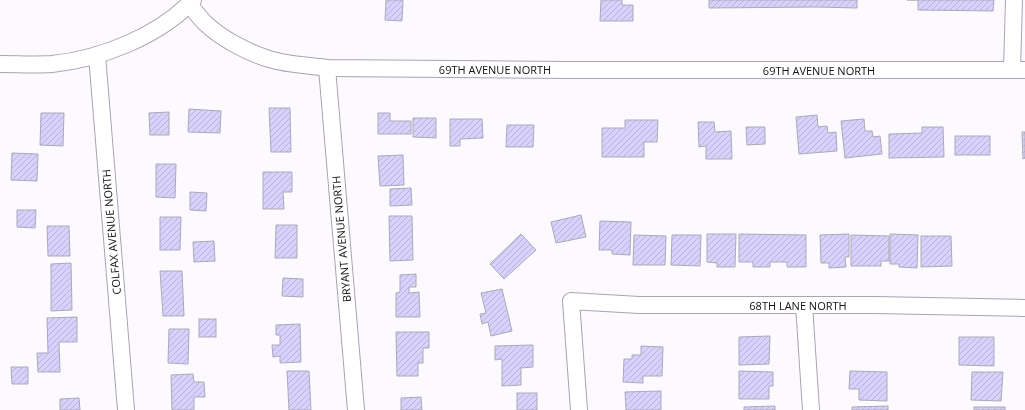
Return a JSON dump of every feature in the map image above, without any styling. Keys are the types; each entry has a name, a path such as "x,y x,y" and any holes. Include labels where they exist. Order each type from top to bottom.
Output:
{"street":[{"path":"1014,0 1018,70"},
{"name":"69TH AVENUE NORTH","path":"0,64 52,64 97,55 122,46 155,31 191,2 205,23 244,49 270,59 327,68 567,70 1018,70"},
{"name":"COLFAX AVENUE NORTH","path":"97,55 126,410"},
{"name":"BRYANT AVENUE NORTH","path":"327,68 356,410"},
{"name":"68TH LANE NORTH","path":"579,410 571,301 638,305 804,305 1025,308"},
{"path":"804,305 811,410"}],"building":[{"path":"386,0 403,0 402,21 385,20"},
{"path":"601,0 622,0 622,5 633,5 633,21 600,21"},
{"path":"709,0 857,0 857,8 709,8"},
{"path":"918,0 994,0 993,11 918,10"},
{"path":"269,108 290,108 291,152 271,152"},
{"path":"189,109 221,111 220,133 188,132"},
{"path":"169,112 169,135 150,135 149,113"},
{"path":"41,113 64,113 63,146 40,145"},
{"path":"378,113 390,113 390,121 411,121 411,134 378,134"},
{"path":"817,115 818,127 827,126 828,133 836,132 837,151 799,154 796,117"},
{"path":"413,118 436,118 436,138 413,137"},
{"path":"450,119 482,119 483,138 460,139 460,146 450,146"},
{"path":"864,119 865,131 872,131 873,137 880,136 882,154 845,158 841,121"},
{"path":"625,120 658,120 657,142 644,142 644,157 602,157 602,128 625,128"},
{"path":"698,122 714,122 715,132 731,131 732,159 706,159 706,146 699,147"},
{"path":"507,125 534,125 533,147 506,147"},
{"path":"746,127 765,127 765,144 747,145"},
{"path":"922,127 943,127 944,157 889,158 889,134 922,133"},
{"path":"1022,132 1025,132 1025,158 1023,159"},
{"path":"955,136 990,136 990,155 955,155"},
{"path":"12,153 38,154 37,181 11,180"},
{"path":"403,155 404,185 380,186 378,156"},
{"path":"156,164 176,164 175,198 156,197"},
{"path":"263,172 292,172 292,192 283,192 284,209 263,209"},
{"path":"411,188 412,205 390,206 390,189"},
{"path":"190,192 207,193 206,211 190,210"},
{"path":"17,210 36,210 35,228 17,227"},
{"path":"581,215 586,237 556,243 551,222"},
{"path":"389,216 412,216 413,260 390,261"},
{"path":"160,217 181,217 180,250 160,250"},
{"path":"600,221 631,222 630,255 612,254 612,250 599,250"},
{"path":"276,225 297,225 297,258 275,258"},
{"path":"47,226 69,226 70,256 48,256"},
{"path":"521,234 536,250 504,279 490,264"},
{"path":"707,234 736,234 735,267 717,267 717,263 707,262"},
{"path":"739,234 806,235 806,267 787,267 787,262 770,262 770,267 753,267 753,262 739,262"},
{"path":"849,234 849,257 845,257 846,267 829,268 829,263 821,263 820,235"},
{"path":"890,234 918,235 917,268 899,267 899,264 890,264"},
{"path":"634,235 666,236 665,265 633,265"},
{"path":"672,235 701,235 700,266 671,265"},
{"path":"851,235 889,236 889,261 881,261 881,266 851,266"},
{"path":"921,236 951,236 952,266 921,267"},
{"path":"214,241 215,261 194,262 193,242"},
{"path":"71,263 72,310 51,311 51,264"},
{"path":"160,271 182,271 184,316 163,316"},
{"path":"416,274 416,287 409,287 409,293 419,292 420,317 396,317 396,293 400,292 400,275"},
{"path":"283,278 303,279 303,297 282,296"},
{"path":"502,289 512,331 491,336 488,322 482,324 480,314 486,313 481,293"},
{"path":"77,317 77,342 59,342 60,372 38,372 37,353 48,353 47,318"},
{"path":"199,319 216,319 216,337 199,337"},
{"path":"300,324 301,362 280,363 280,356 273,357 272,345 280,345 280,335 276,335 276,325"},
{"path":"169,329 189,329 188,364 168,363"},
{"path":"396,332 429,332 429,348 423,348 423,363 418,363 418,376 397,376"},
{"path":"770,336 769,364 739,365 739,337"},
{"path":"959,337 994,337 994,366 959,365"},
{"path":"533,345 533,367 521,368 521,385 502,386 502,359 495,360 495,346"},
{"path":"641,346 663,347 662,376 643,376 643,383 623,382 624,359 632,359 632,355 641,355"},
{"path":"11,367 28,367 28,384 12,384"},
{"path":"287,371 309,371 311,410 289,410"},
{"path":"739,371 773,372 773,386 769,386 769,399 739,399"},
{"path":"850,371 887,372 887,401 859,400 859,389 849,389"},
{"path":"972,372 1003,372 1001,401 971,400"},
{"path":"193,374 194,382 204,382 205,397 194,397 194,410 172,410 171,375"},
{"path":"661,391 661,410 626,410 625,392"},
{"path":"517,393 537,393 537,410 517,410"},
{"path":"421,397 422,410 401,410 401,398"},
{"path":"79,398 80,410 60,410 60,399"},
{"path":"775,406 775,410 744,410 744,407"},
{"path":"888,406 888,410 852,410 852,407"},
{"path":"974,407 1005,407 1005,410 974,410"}]}
